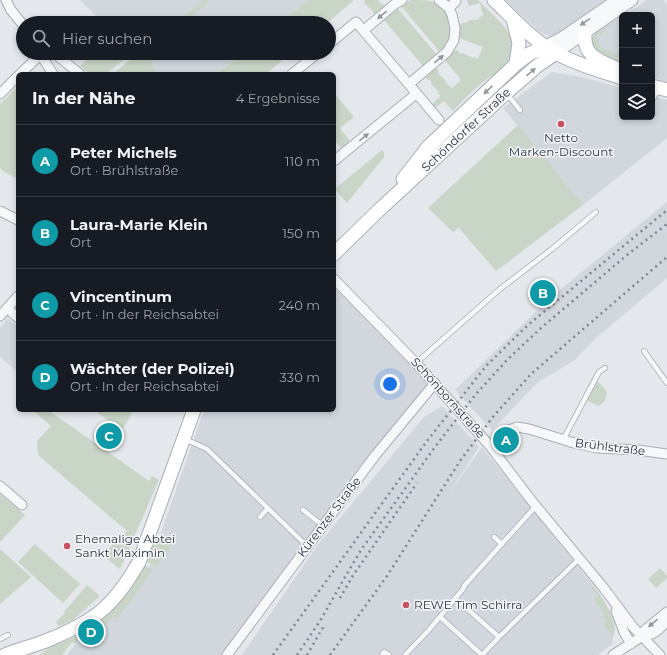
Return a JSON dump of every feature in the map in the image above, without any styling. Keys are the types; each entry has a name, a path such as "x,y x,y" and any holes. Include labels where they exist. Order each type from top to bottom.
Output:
{"main road":[{"path":"494,0 532,36 551,50 566,58 619,77"},
{"path":"512,17 519,41 516,64"},
{"path":"585,34 586,48 589,53 619,69"},
{"name":"Schöndorfer Straße","path":"336,254 516,64 529,54 551,50"},
{"name":"Schöndorfer Straße","path":"432,152 506,93 537,66 551,50"},
{"path":"5,655 48,640 93,618 107,607 128,580 139,562 146,544 193,412"},
{"path":"30,655 48,640"}],"street":[{"path":"6,0 16,16"},
{"path":"364,30 402,0"},
{"path":"409,84 447,52 454,40 455,28 452,15 449,8 439,0"},
{"path":"449,8 457,0"},
{"path":"551,50 564,37 617,0"},
{"path":"551,50 585,34 632,0"},
{"path":"336,38 356,22 439,120"},
{"path":"22,72 35,60"},
{"path":"44,60 52,72"},
{"path":"63,60 78,72"},
{"path":"294,72 309,60"},
{"path":"0,94 16,78"},
{"path":"336,159 416,94"},
{"path":"0,211 16,219"},
{"name":"Schönbornstraße","path":"336,281 435,383 490,446 536,506 612,600 660,655"},
{"path":"0,316 16,298"},
{"path":"7,308 16,316"},
{"name":"Kürenzer Straße","path":"227,655 322,525 374,457 435,383"},
{"name":"Brühlstraße","path":"490,446 506,431 517,427 597,448 638,450 667,454"},
{"path":"0,486 22,505"},
{"name":"Schönbornstraße","path":"612,600 624,632 631,644"},
{"path":"613,655 642,636 645,630 667,612"},
{"path":"642,636 654,634 667,620"}],"lane":[{"path":"506,93 520,110"},
{"path":"416,363 500,289 552,249 596,212"},
{"path":"644,351 667,383"},
{"path":"563,440 600,372 605,368"},
{"path":"183,438 207,448 307,546"},
{"path":"405,655 428,631 536,506"},
{"path":"260,517 268,508"},
{"path":"303,510 322,525"},
{"path":"494,537 502,544"},
{"path":"440,617 482,655 579,559"},
{"path":"455,598 499,637"},
{"path":"0,639 8,635"},
{"path":"382,655 384,652 389,655"}],"shaded area":[{"path":"80,0 308,0 289,16 96,16"},
{"path":"505,0 605,0 562,31 552,36 540,32"},
{"path":"647,0 663,0 667,5 667,83 655,77 655,12 629,12"},
{"path":"619,18 619,62 602,55 592,38 596,32"},
{"path":"130,60 234,60 219,72 115,72"},
{"path":"552,72 581,77 619,87 619,120 655,120 655,97 667,100 667,138 583,205 503,108"},
{"path":"667,202 667,278 596,338 575,360 538,382 492,430 455,390 549,299"},
{"path":"336,289 429,384 223,655 67,655 86,630 114,613 147,573 203,412 336,412"},
{"path":"8,318 16,325 16,370 0,357 0,328"},
{"path":"442,406 479,447 446,498 482,447 600,594 614,621 615,629 612,644 598,655 242,655 317,546 424,417"}],"green space":[{"path":"204,0 210,0 192,16 184,16"},
{"path":"308,0 354,0 335,16 289,16"},
{"path":"364,0 379,0 378,1 385,7 375,15 372,12 373,11 364,3"},
{"path":"411,0 430,1 444,10 448,16 450,23 449,38 440,52 401,6"},
{"path":"467,0 478,0 509,33 512,44 510,60 507,66 480,84 453,111 444,101 435,108 432,104 441,96 431,84 432,83 430,80 425,77 436,68 439,72 438,73 446,81 445,82 452,88 461,80 445,60 455,50 459,51 459,53 463,53 478,59 483,47 459,38 459,24 479,19 479,17 483,16 480,3 469,6"},
{"path":"398,9 437,55 423,66 384,20"},
{"path":"615,22 597,37 600,47 619,55 619,62 595,50 591,40 596,32"},
{"path":"86,60 123,60 108,72 88,72 80,66"},
{"path":"130,60 152,60 154,72 115,72"},
{"path":"234,60 283,60 268,72 219,72"},
{"path":"16,88 16,178 4,172 0,168 0,104"},
{"path":"336,95 354,117 340,128 350,141 341,148 336,142"},
{"path":"518,125 583,205 496,271 459,228 453,232 428,208"},
{"path":"382,150 384,157 347,203 336,188"},
{"path":"593,376 607,392 605,401 599,406 582,399"},
{"path":"34,412 51,412 149,481 152,476 159,480 120,569 102,555 127,531 38,455 37,441 51,426"},
{"path":"129,412 132,413 122,430 98,413"},
{"path":"0,494 25,515 0,542"},
{"path":"157,536 172,545 156,567 146,561"},
{"path":"35,544 80,584 63,603 18,562"},
{"path":"0,549 31,577 0,604"},
{"path":"144,565 153,570 117,619 113,616 93,642 86,637 88,630 106,616 129,591"},
{"path":"660,568 667,578 656,588 648,579"},
{"path":"87,585 100,596 73,620 59,626 56,622"},
{"path":"593,585 612,616 614,629 613,636 604,626 606,621 602,616 605,614 594,600 598,596 591,587"},
{"path":"77,636 81,636 75,644 72,642 62,655 39,655 51,647"}],"railway":[{"path":"273,655 427,441 486,366 528,325 667,210"},
{"path":"297,655 320,621 361,550 435,447 476,394 507,360 541,328 627,255 667,224"},
{"path":"330,655 387,576 460,461 492,418 531,374 667,257"},
{"path":"340,598 352,577 417,483"},
{"path":"307,655 325,624"}],"place":[{"name":"Netto Marken-Discount","path":"561,124"},
{"name":"Laura-Marie Klein","path":"543,293"},
{"name":"Vincentinum","path":"109,436"},
{"name":"Peter Michels","path":"506,440"},
{"name":"Ehemalige Abtei Sankt Maximin","path":"67,546"},
{"name":"REWE Tim Schirra","path":"406,605"},
{"name":"Wächter (der Polizei)","path":"91,632"}]}
